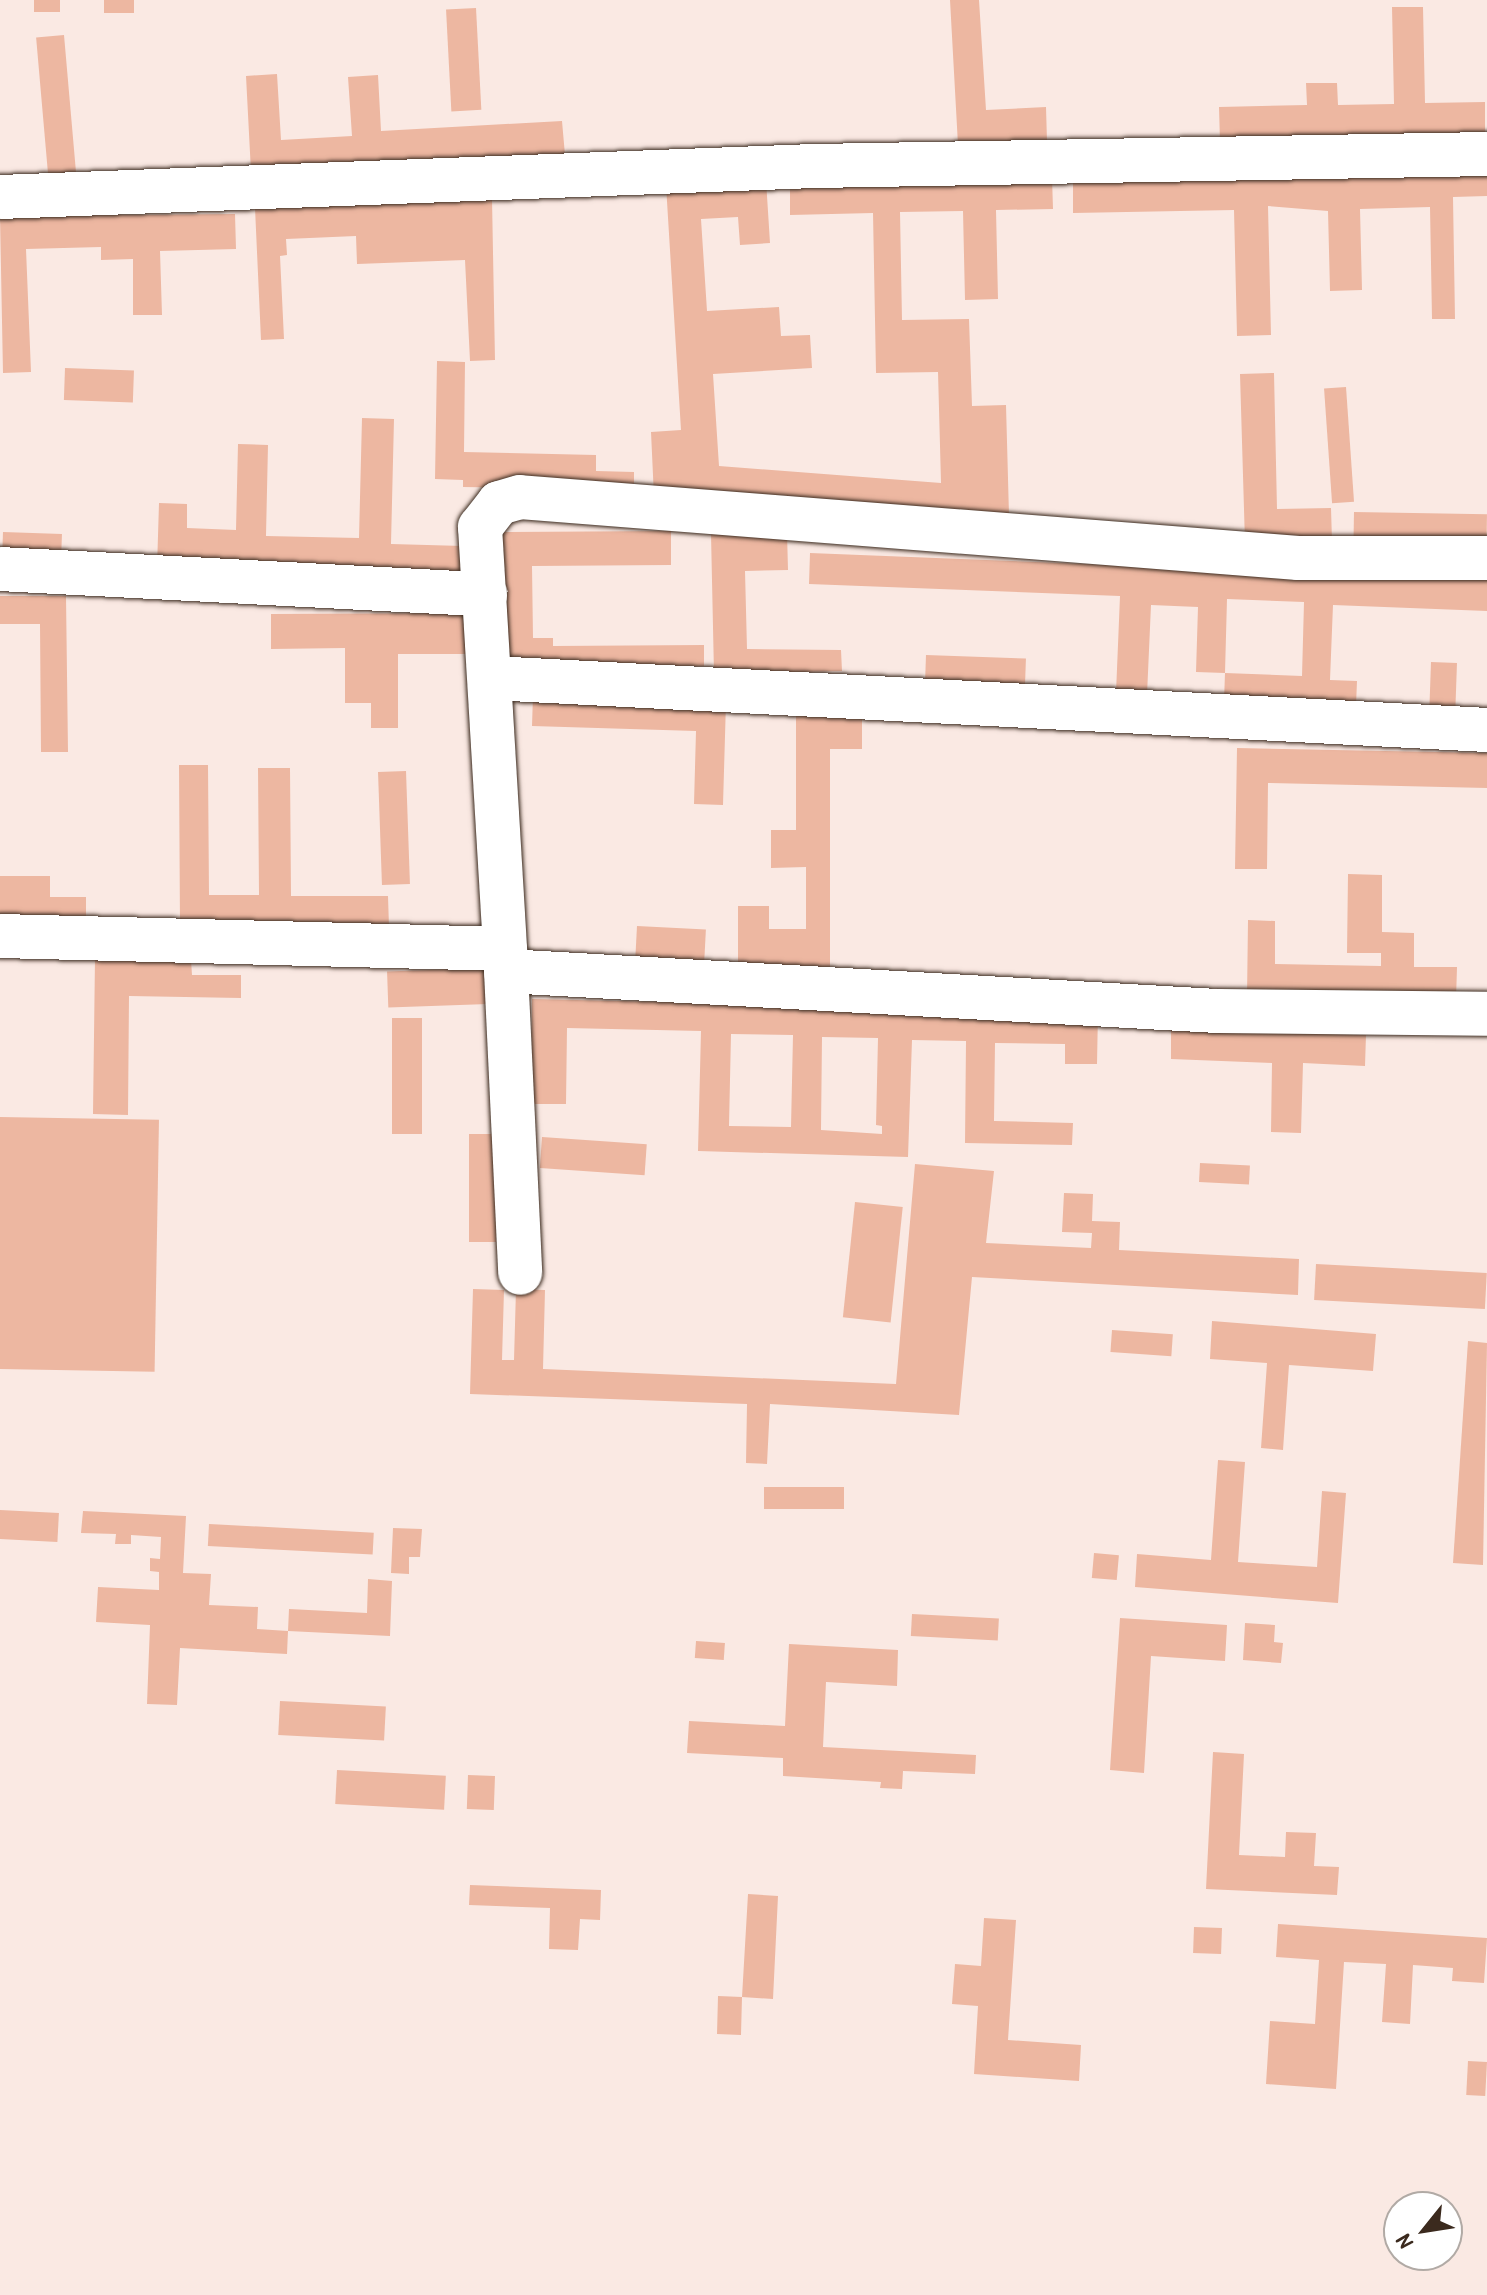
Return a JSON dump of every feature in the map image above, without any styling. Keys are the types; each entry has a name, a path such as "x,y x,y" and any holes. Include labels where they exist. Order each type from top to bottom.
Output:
{"street":[{"path":"0,197 815,166 1487,154"},
{"path":"520,1273 492,678 480,527 499,503 520,497 1298,558 1487,558"},
{"path":"0,569 485,594"},
{"path":"492,678 1487,730"},
{"path":"0,936 505,960 1217,1011 1487,1014"}],"building":[{"path":"34,0 60,0 60,12 34,12"},
{"path":"104,0 134,0 134,13 104,13"},
{"path":"950,0 979,0 986,110 1046,107 1047,141 958,145"},
{"path":"1392,7 1423,7 1425,103 1485,102 1485,138 1220,142 1219,107 1307,105 1306,83 1337,83 1338,105 1394,104"},
{"path":"476,8 481,110 451,111 446,10"},
{"path":"64,35 76,172 48,175 36,37"},
{"path":"277,74 281,140 352,136 348,77 378,75 381,131 562,121 565,155 251,172 246,76"},
{"path":"1487,171 1487,196 1453,197 1455,319 1432,319 1430,207 1360,209 1362,290 1330,291 1328,211 1268,206 1271,335 1237,336 1234,210 1073,213 1073,180"},
{"path":"1052,177 1053,209 996,210 998,299 965,300 963,211 900,212 902,320 969,319 972,406 1006,405 1009,515 654,497 651,432 681,430 666,185 766,180 770,243 740,245 738,217 701,219 707,311 779,307 781,336 810,335 812,368 713,374 719,466 941,483 938,372 876,373 873,213 790,215 790,182"},
{"path":"492,198 495,360 470,361 465,260 357,264 356,236 286,239 287,255 280,256 284,339 261,340 255,208"},
{"path":"235,214 236,249 160,251 162,315 133,315 133,259 101,260 101,247 26,249 31,372 3,373 0,216"},
{"path":"437,361 465,362 464,452 596,455 596,471 634,472 634,490 463,487 463,480 435,479"},
{"path":"65,368 134,370 133,402 64,400"},
{"path":"1274,373 1277,509 1331,508 1332,541 1245,543 1240,374"},
{"path":"1346,387 1354,502 1332,503 1324,389"},
{"path":"362,418 394,419 391,544 463,546 463,575 157,568 159,503 187,504 187,528 236,530 238,444 268,445 266,536 359,538"},
{"path":"1354,512 1487,514 1486,548 1353,546"},
{"path":"671,531 671,565 532,566 533,638 553,638 553,646 704,645 704,666 502,667 501,532"},
{"path":"3,532 62,534 61,564 2,562"},
{"path":"787,532 788,570 745,571 747,649 841,650 842,671 714,674 711,534"},
{"path":"810,553 1487,580 1487,611 1333,605 1330,680 1357,681 1356,706 1224,701 1225,673 1196,672 1198,607 1151,605 1147,695 1116,693 1120,596 809,584","holes":["1227,599 1304,602 1302,676 1225,673"]},
{"path":"0,596 66,596 68,752 41,752 40,624 0,624"},
{"path":"469,613 470,654 398,654 398,728 371,728 371,703 345,703 345,648 271,649 271,614"},
{"path":"926,655 1026,658 1025,686 925,683"},
{"path":"1431,662 1457,663 1455,707 1429,706"},
{"path":"533,695 726,702 723,805 694,804 696,731 532,726"},
{"path":"796,714 862,714 862,749 830,749 830,970 738,969 738,906 769,906 769,929 806,929 806,867 771,868 771,830 796,830"},
{"path":"1237,748 1487,753 1487,788 1268,783 1267,869 1235,869"},
{"path":"179,765 208,765 209,895 259,895 258,768 290,768 291,896 388,896 389,927 180,928"},
{"path":"406,771 410,884 382,885 378,772"},
{"path":"1348,874 1382,875 1382,932 1414,933 1414,967 1457,967 1456,1000 1247,997 1248,920 1275,921 1275,964 1381,966 1381,953 1347,953"},
{"path":"0,876 50,876 50,897 86,897 86,921 0,921"},
{"path":"637,926 706,930 704,963 635,959"},
{"path":"95,958 191,960 192,975 241,975 241,998 129,996 128,1115 93,1114"},
{"path":"487,968 488,1004 388,1007 387,971"},
{"path":"532,999 1098,1012 1097,1064 1065,1064 1065,1044 995,1043 994,1121 1073,1123 1072,1145 965,1143 966,1041 912,1040 908,1157 698,1151 701,1031 567,1028 566,1104 531,1104","holes":["731,1034 793,1035 791,1127 729,1126","822,1037 878,1038 876,1125 882,1126 882,1134 821,1130"]},
{"path":"392,1018 422,1018 422,1134 392,1134"},
{"path":"1171,1028 1366,1035 1365,1066 1303,1063 1301,1133 1271,1132 1272,1063 1171,1059"},
{"path":"0,1117 159,1120 155,1372 0,1369"},
{"path":"469,1134 496,1134 496,1242 469,1242"},
{"path":"542,1137 647,1144 645,1175 540,1168"},
{"path":"1200,1163 1250,1166 1249,1185 1199,1182"},
{"path":"915,1164 994,1171 986,1243 1091,1248 1092,1233 1062,1232 1064,1193 1093,1194 1092,1221 1120,1222 1119,1250 1299,1259 1298,1295 972,1277 959,1415 770,1404 767,1464 746,1463 747,1404 470,1394 473,1289 504,1290 502,1360 514,1360 516,1289 545,1290 543,1369 896,1384"},
{"path":"855,1202 903,1207 891,1322 843,1317"},
{"path":"1316,1264 1487,1273 1485,1309 1314,1300"},
{"path":"1212,1321 1376,1334 1373,1371 1289,1365 1283,1450 1261,1448 1267,1363 1210,1359"},
{"path":"1112,1330 1173,1334 1171,1356 1110,1352"},
{"path":"1468,1341 1487,1343 1483,1565 1453,1563"},
{"path":"1218,1460 1245,1462 1238,1562 1317,1567 1322,1491 1346,1493 1338,1603 1135,1587 1137,1554 1211,1560"},
{"path":"764,1487 844,1487 844,1509 764,1509"},
{"path":"0,1510 59,1513 57,1542 0,1539"},
{"path":"83,1511 186,1516 183,1573 211,1574 209,1605 258,1607 257,1629 288,1631 287,1654 180,1648 177,1705 147,1704 150,1625 96,1622 98,1587 159,1590 159,1572 150,1571 150,1558 160,1559 161,1537 131,1535 131,1544 115,1544 116,1534 81,1533"},
{"path":"209,1524 374,1533 373,1555 208,1546"},
{"path":"393,1528 422,1529 420,1557 409,1557 409,1574 391,1573"},
{"path":"1094,1553 1119,1555 1117,1580 1092,1578"},
{"path":"368,1579 392,1581 390,1636 288,1631 289,1609 367,1613"},
{"path":"912,1614 999,1619 998,1641 911,1636"},
{"path":"1120,1618 1227,1625 1225,1661 1151,1656 1144,1773 1110,1770"},
{"path":"1245,1623 1275,1625 1274,1642 1283,1643 1281,1663 1243,1660"},
{"path":"696,1641 725,1643 724,1660 695,1658"},
{"path":"789,1644 898,1650 897,1686 826,1682 823,1747 976,1755 975,1774 903,1771 902,1789 880,1788 881,1782 783,1776 783,1758 687,1753 689,1721 785,1726"},
{"path":"280,1701 386,1707 384,1741 278,1735"},
{"path":"1213,1752 1244,1754 1239,1855 1285,1857 1286,1832 1316,1833 1314,1866 1339,1867 1337,1895 1206,1889"},
{"path":"337,1770 446,1776 444,1810 335,1804"},
{"path":"468,1775 495,1776 494,1810 467,1809"},
{"path":"470,1885 601,1890 600,1920 580,1919 578,1950 549,1949 550,1908 469,1905"},
{"path":"748,1894 778,1896 773,1999 742,1997"},
{"path":"984,1918 1016,1920 1008,2040 1081,2045 1079,2081 974,2074 978,2006 952,2004 955,1964 981,1966"},
{"path":"1278,1924 1487,1938 1484,1983 1452,1981 1453,1968 1413,1965 1410,2024 1382,2022 1386,1964 1344,1962 1336,2089 1266,2084 1270,2021 1315,2024 1319,1960 1276,1957"},
{"path":"1194,1927 1222,1928 1221,1954 1193,1953"},
{"path":"718,1996 742,1997 741,2035 717,2034"},
{"path":"1468,2061 1487,2062 1485,2096 1466,2095"}]}
